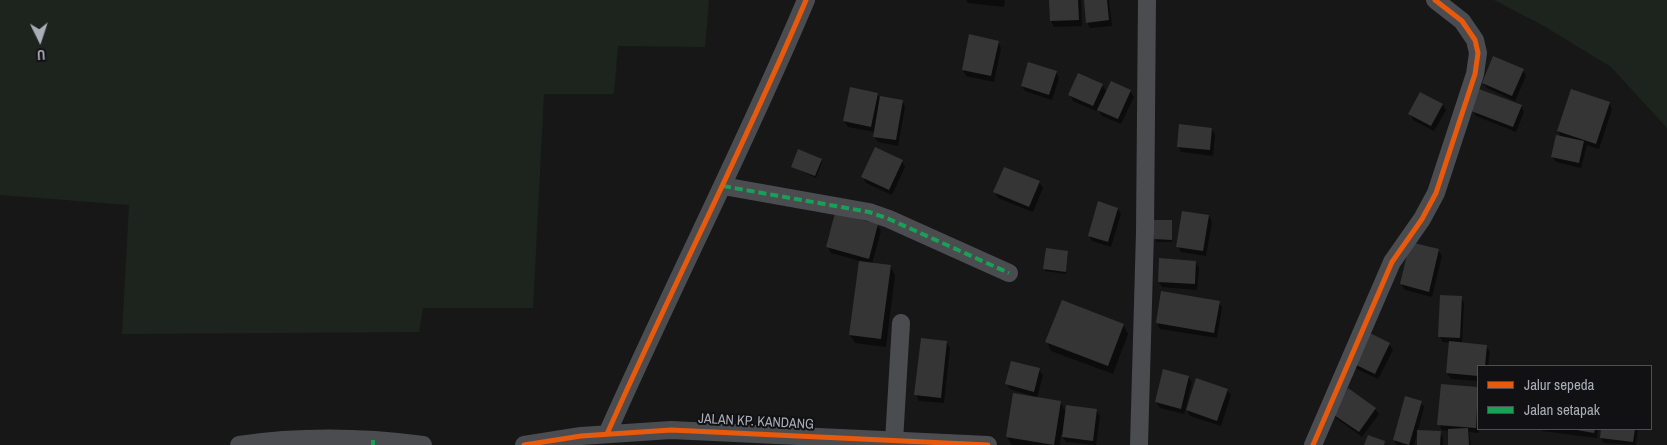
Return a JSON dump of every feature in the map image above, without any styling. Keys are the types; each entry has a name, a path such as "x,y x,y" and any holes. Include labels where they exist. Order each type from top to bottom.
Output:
{"street":[{"path":"607,434 660,315 723,186 806,0"},
{"path":"1139,445 1145,232 1147,0"},
{"path":"1313,445 1392,262 1422,219 1436,193 1475,74 1478,53 1475,40 1462,21 1435,0"},
{"path":"723,186 869,212 889,219 1009,273"},
{"path":"894,441 901,323"},
{"name":"JALAN KP. KANDANG","path":"524,445 607,434 671,430 988,445"},
{"path":"239,445 294,438 424,445"}],"shaded area":[{"path":"0,0 709,0 705,47 618,46 614,94 544,94 533,308 423,308 419,332 122,334 129,205 0,195"},
{"path":"1494,0 1667,0 1667,128 1611,67 1544,26"}],"building":[{"path":"1049,0 1078,0 1079,20 1050,21"},
{"path":"1084,0 1107,0 1109,20 1086,23"},
{"path":"969,34 999,41 991,76 962,70"},
{"path":"1493,56 1524,69 1512,96 1482,83"},
{"path":"1028,62 1057,71 1049,95 1021,86"},
{"path":"1078,73 1103,84 1093,106 1068,95"},
{"path":"1111,81 1131,90 1118,119 1097,110"},
{"path":"850,87 878,93 871,127 843,121"},
{"path":"1479,89 1522,105 1513,127 1471,111"},
{"path":"1571,89 1610,102 1596,144 1557,131"},
{"path":"1420,92 1443,104 1431,126 1408,114"},
{"path":"880,96 903,100 896,140 873,137"},
{"path":"1179,124 1212,128 1210,150 1177,147"},
{"path":"1556,135 1584,141 1579,163 1551,157"},
{"path":"875,147 903,160 889,190 861,177"},
{"path":"798,149 822,159 815,176 791,167"},
{"path":"1004,167 1040,181 1029,207 993,192"},
{"path":"1098,201 1118,208 1108,242 1088,236"},
{"path":"1182,211 1209,215 1203,251 1176,247"},
{"path":"835,213 878,224 869,259 826,247"},
{"path":"1154,220 1172,220 1172,240 1154,239"},
{"path":"1410,242 1439,249 1429,292 1400,284"},
{"path":"1046,248 1068,251 1066,272 1043,269"},
{"path":"1159,258 1196,261 1195,284 1158,282"},
{"path":"859,261 891,265 881,339 849,335"},
{"path":"1161,291 1220,301 1214,333 1156,323"},
{"path":"1440,295 1462,296 1460,338 1438,337"},
{"path":"1062,300 1124,324 1108,366 1045,342"},
{"path":"1368,332 1390,343 1375,374 1352,363"},
{"path":"921,338 947,341 941,398 914,395"},
{"path":"1449,341 1487,345 1485,365 1477,365 1477,376 1446,373"},
{"path":"1011,361 1040,368 1034,392 1005,384"},
{"path":"1163,369 1189,376 1181,409 1155,402"},
{"path":"1196,378 1228,389 1217,421 1186,410"},
{"path":"1441,384 1477,387 1476,428 1437,425"},
{"path":"1348,388 1376,408 1359,432 1331,413"},
{"path":"1013,393 1061,401 1054,445 1006,437"},
{"path":"1405,396 1422,401 1409,445 1393,440"},
{"path":"1066,405 1097,409 1093,441 1062,437"},
{"path":"1468,428 1469,445 1448,445 1448,429"},
{"path":"1417,430 1441,431 1440,445 1417,445"},
{"path":"1577,430 1595,430 1594,433"},
{"path":"1601,430 1635,430 1633,442 1600,438"},
{"path":"1368,435 1385,441 1384,445 1364,445"}],"marked path":[{"path":"723,186 869,212 889,219 1009,273"},
{"path":"373,440 373,445"}],"cycle path":[{"path":"607,434 758,109 806,0"},
{"path":"1313,445 1392,262 1422,219 1436,193 1475,74 1478,53 1475,40 1462,21 1435,0"},
{"path":"524,445 581,436 671,430 988,445"}]}
